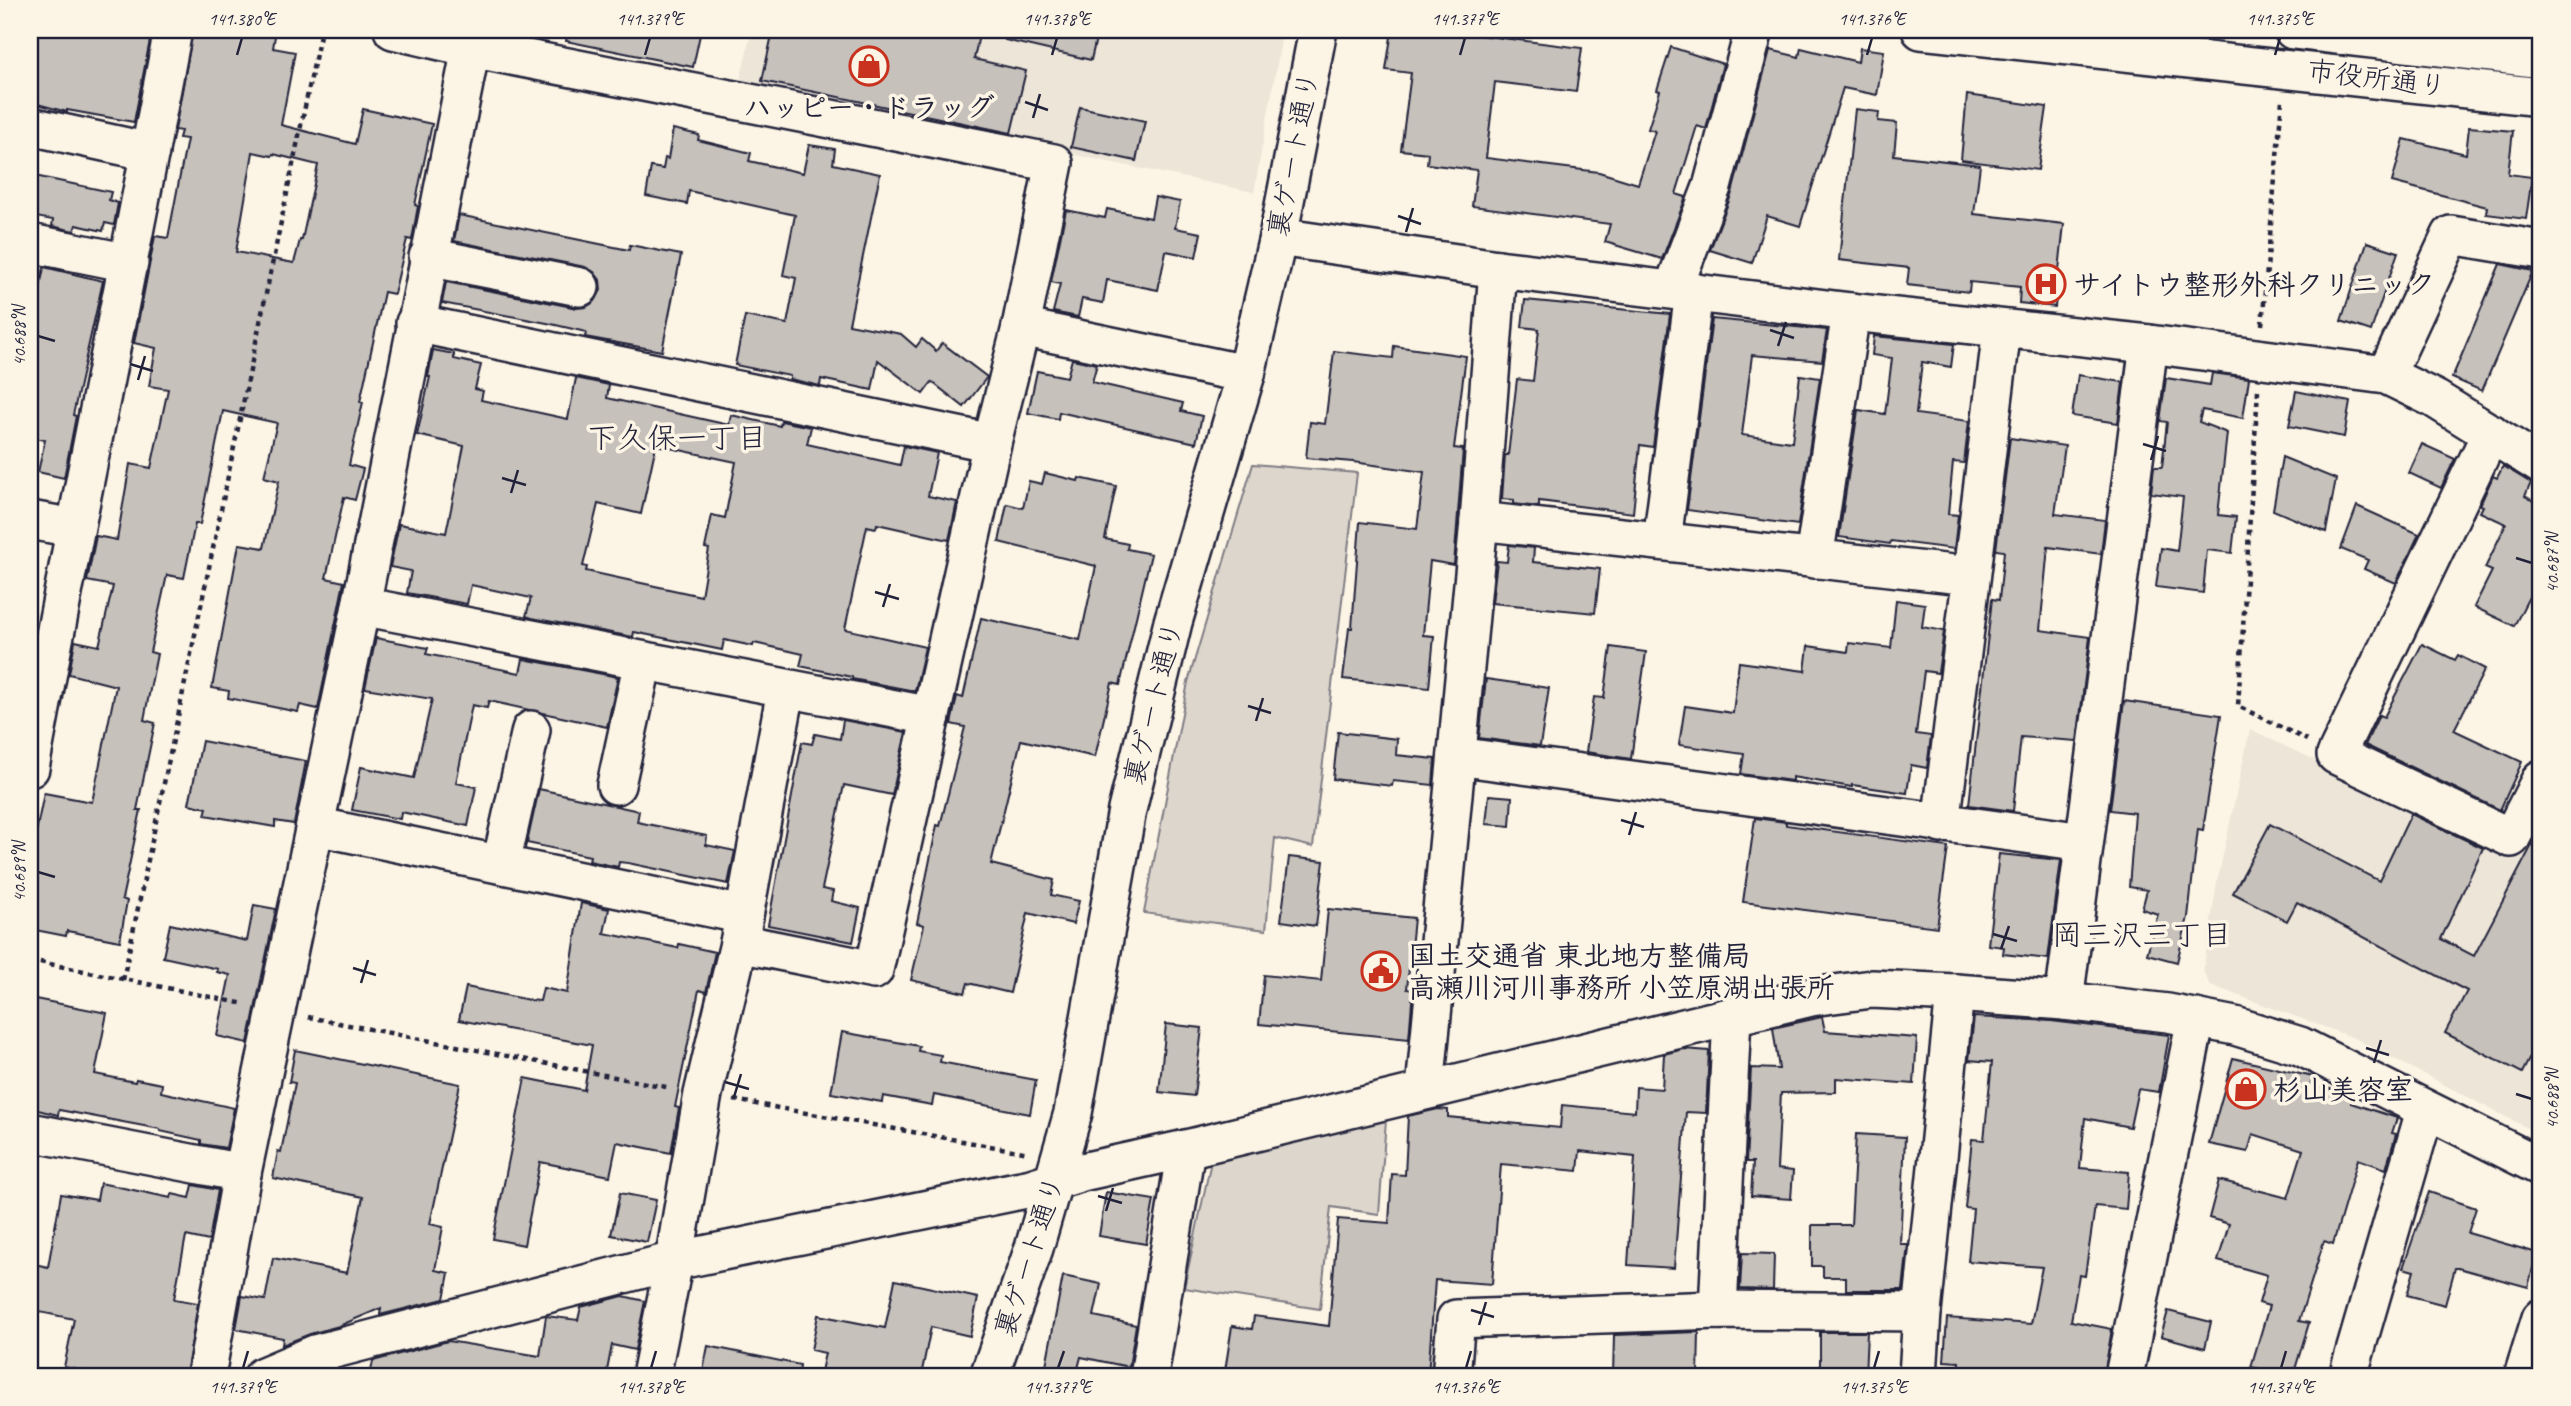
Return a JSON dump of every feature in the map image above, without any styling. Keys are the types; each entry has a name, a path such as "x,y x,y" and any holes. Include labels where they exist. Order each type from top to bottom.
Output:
{"street":[{"path":"30,768 74,528 129,263 173,30"},
{"path":"315,826 502,864 741,929 874,970 992,443 1021,327 1054,163 514,42 471,48 393,30"},
{"name":"裏ゲート通り","path":"989,1376 1048,1167 1073,1113 1127,810 1173,622 1246,374 1278,237 1318,30"},
{"path":"1662,541 1684,291 1754,30"},
{"name":"市役所通り","path":"1921,30 2541,97"},
{"name":"市役所通り","path":"2293,30 2541,59"},
{"path":"206,1376 242,1173 361,606 471,48"},
{"path":"30,126 150,152"},
{"path":"2386,375 2452,234 2541,250"},
{"path":"1278,237 1498,269 1851,312 2148,344 2386,375 2538,456"},
{"path":"30,243 129,263"},
{"path":"428,257 580,287"},
{"path":"1425,1089 1479,521 1498,269"},
{"path":"1814,559 1851,312"},
{"path":"415,323 992,443"},
{"path":"1021,327 1246,374"},
{"path":"1941,824 2002,329"},
{"path":"2064,1001 2148,344"},
{"path":"2491,433 2336,755 2511,838 2541,779"},
{"path":"30,520 74,528"},
{"path":"1479,521 1970,576"},
{"path":"361,606 931,716"},
{"path":"616,785 643,661"},
{"path":"651,1376 703,1094 741,929 786,690"},
{"path":"502,864 531,730"},
{"path":"1457,756 2084,842"},
{"path":"263,1376 315,1354 674,1261 1031,1188 1048,1167 1186,1149 1811,997 1872,989 2064,1001 2196,1018 2235,1026 2300,1046 2541,1167"},
{"path":"1918,1376 1922,1312 1955,993"},
{"path":"1718,1310 1732,1016"},
{"path":"2124,1376 2196,1018"},
{"path":"2348,1376 2425,1111"},
{"path":"30,1132 242,1173"},
{"path":"1149,1376 1186,1149"},
{"path":"1451,1376 1456,1319 1718,1310 1922,1312"},
{"path":"2523,1376 2541,1318"}],"path":[{"path":"123,980 321,30"},
{"path":"2285,68 2260,358 2238,706 2336,755"},
{"path":"30,960 703,1094 1048,1167"}],"shaded area":[{"path":"752,30 1283,30 1254,192 739,85"},
{"path":"1253,464 1357,473 1313,847 1275,838 1266,930 1144,913 1188,682"},
{"path":"2250,730 2518,854 2541,811 2541,1135 2354,1038 2210,985 2203,971 2217,883"},
{"path":"1386,1120 1379,1214 1331,1207 1320,1309 1184,1288 1211,1161"}],"building":[{"path":"30,30 152,30 134,122 67,112 30,102"},
{"path":"193,30 276,30 273,48 295,52 281,125 355,144 363,109 432,124 415,205 418,206 412,240 407,239 394,294 384,292 360,402 363,402 349,465 363,469 355,500 344,497 326,578 344,582 318,709 300,705 298,712 228,698 229,691 212,688 239,544 264,548 279,481 264,477 277,423 223,411 200,524 195,524 184,578 167,575 150,652 157,654 144,720 155,723 137,810 141,810 122,899 127,901 120,941 67,931 66,936 30,929 30,862 44,793 92,802 116,686 69,674 75,641 99,646 113,586 87,581 96,536 117,540 130,464 151,468 168,389 149,386 156,348 134,343 155,236 168,238 187,139 179,138 181,131 175,130","holes":["253,152 273,154 318,165 302,240 294,263 236,252"]},
{"path":"568,30 701,30 693,67 566,41"},
{"name":"ハッピー・ドラッグ","path":"773,30 980,30 974,59 1026,71 1011,133 762,81"},
{"path":"1006,30 1098,30 1091,60 1005,40"},
{"path":"1392,30 1440,30 1582,48 1576,92 1495,82 1486,158 1599,172 1638,184 1655,131 1648,129 1671,47 1723,64 1706,129 1697,126 1676,194 1686,197 1662,259 1605,242 1610,224 1472,206 1477,170 1427,164 1428,153 1401,150 1411,73 1386,70"},
{"path":"1801,48 1858,62 1860,48 1884,51 1877,95 1843,88 1800,226 1767,216 1752,263 1710,250 1732,193 1770,50 1799,57"},
{"path":"1967,95 2047,107 2038,170 1961,160"},
{"path":"1080,107 1145,121 1136,161 1071,147"},
{"path":"1855,109 1879,112 1878,121 1897,123 1894,155 1980,165 1974,214 2064,224 2055,307 2019,303 2020,287 1970,282 1969,292 1907,285 1909,268 1839,260"},
{"path":"2469,127 2513,131 2508,174 2532,177 2526,219 2486,214 2487,207 2392,182 2404,139 2466,154"},
{"path":"673,129 699,135 698,140 751,153 749,161 803,173 809,145 835,149 833,164 880,174 849,324 901,334 916,347 922,339 936,351 942,343 987,377 964,407 932,382 923,394 878,360 872,390 821,379 820,386 790,379 790,376 735,365 745,316 787,324 796,278 783,275 795,215 689,191 687,204 646,196 651,167 663,169 665,158 668,159"},
{"path":"30,175 111,192 109,200 118,203 114,225 105,223 103,231 76,225 74,231 52,226 53,220 30,216"},
{"path":"1155,197 1180,202 1175,228 1201,233 1196,257 1166,251 1158,290 1107,280 1103,303 1082,299 1078,317 1053,312 1060,284 1051,282 1066,210 1105,218 1107,209 1151,218"},
{"path":"459,215 629,250 630,245 681,255 662,351 585,337 586,332 547,323 442,303 446,282 577,308 586,307 595,301 601,290 600,280 594,272 585,267 454,241"},
{"path":"2367,242 2398,252 2371,331 2341,321"},
{"path":"2500,264 2533,271 2482,391 2452,378"},
{"path":"44,267 103,281 73,415 76,416 64,478 38,472 45,440 30,437 30,338"},
{"path":"1525,300 1670,314 1653,447 1640,445 1633,513 1539,501 1539,507 1514,504 1514,500 1502,499 1505,455 1508,455 1517,379 1533,381 1539,329 1522,327"},
{"path":"1712,319 1827,330 1822,361 1752,355 1742,435 1792,442 1800,375 1820,378 1798,525 1687,510"},
{"path":"1874,336 1954,344 1951,367 1922,362 1916,414 1969,421 1964,463 1953,462 1948,514 1958,515 1954,549 1839,537 1858,410 1885,414 1892,358 1872,355"},
{"path":"1394,346 1466,356 1454,448 1463,449 1454,565 1430,561 1423,635 1434,636 1429,688 1343,679 1349,628 1352,628 1360,522 1417,529 1424,472 1306,458 1310,422 1325,424 1334,351 1393,358"},
{"path":"433,350 454,354 454,359 481,365 475,389 483,391 481,400 568,419 576,378 609,385 607,398 729,425 731,415 780,426 781,421 811,427 807,444 900,465 904,446 937,453 928,496 957,502 949,540 877,524 876,528 867,526 845,629 925,647 915,691 800,666 803,654 754,643 753,646 724,640 722,650 634,632 633,637 532,618 526,616 531,598 471,585 467,604 407,593 411,571 390,567 399,524 446,533 464,446 417,435","holes":["656,445 736,462 725,518 712,515 705,548 709,549 701,596 586,571 587,567 583,566 598,504 641,514"]},
{"path":"1072,359 1097,364 1092,382 1183,403 1181,411 1202,416 1196,443 1059,412 1058,419 1028,413 1037,371 1067,377"},
{"path":"2212,373 2249,378 2243,418 2202,410 2199,422 2227,433 2218,515 2236,517 2232,553 2207,550 2203,593 2156,587 2161,548 2177,551 2183,497 2151,493 2154,467 2162,467 2167,422 2160,421 2166,378 2210,385"},
{"path":"2078,375 2123,382 2118,423 2072,416"},
{"path":"2296,391 2350,402 2344,437 2289,426"},
{"path":"2010,438 2065,446 2055,514 2105,520 2101,554 2048,547 2040,630 2090,637 2077,741 2021,737 2013,811 1969,805 1992,599 1999,600 2004,551 1996,550"},
{"path":"2422,444 2455,459 2441,488 2409,473"},
{"path":"2282,457 2336,479 2326,532 2273,510"},
{"path":"2503,466 2531,483 2525,496 2541,505 2541,600 2530,595 2514,626 2474,607 2492,571 2485,568 2506,524 2480,512 2483,506 2480,505 2493,476 2497,478"},
{"path":"1045,473 1116,486 1105,539 1128,544 1127,549 1151,554 1120,685 1112,683 1095,757 1021,740 991,864 1054,880 1051,895 1079,901 1073,924 1028,913 1010,993 968,983 965,993 911,980 924,925 917,923 937,825 940,826 965,727 951,724 957,696 963,698 981,618 1080,640 1096,566 999,542 1007,504 1023,508 1029,481 1042,484"},
{"path":"2357,506 2419,534 2396,583 2364,569 2368,560 2341,549"},
{"path":"1509,545 1534,548 1533,562 1600,569 1595,613 1492,603 1497,561 1507,562"},
{"path":"1896,600 1925,604 1922,627 1944,631 1938,673 1924,671 1916,734 1931,736 1927,768 1911,765 1907,793 1792,777 1792,781 1741,774 1744,754 1679,745 1685,706 1733,713 1739,662 1805,671 1808,646 1848,652 1849,643 1891,648"},
{"path":"376,638 428,648 426,654 520,673 523,659 618,677 607,727 489,701 487,708 472,705 456,783 476,787 468,826 401,812 400,819 352,810 361,767 414,778 432,699 365,688"},
{"path":"2422,644 2455,660 2458,655 2485,669 2454,730 2522,762 2500,810 2365,745 2379,715 2384,717"},
{"path":"1611,647 1646,652 1631,759 1586,752 1594,697 1604,698"},
{"path":"1486,679 1549,688 1540,746 1479,738"},
{"path":"2124,701 2221,715 2203,830 2198,829 2188,917 2177,962 2147,954 2158,914 2142,909 2147,890 2129,887 2135,813 2110,810"},
{"path":"843,720 906,732 892,795 844,785 822,889 833,891 831,901 860,908 853,942 768,925 802,742 812,744 815,734 840,739"},
{"path":"1338,732 1397,739 1396,755 1435,759 1433,785 1393,781 1392,786 1333,779"},
{"path":"202,741 306,761 294,824 275,821 275,827 205,815 207,808 189,804"},
{"path":"539,789 639,811 637,822 707,836 706,845 735,851 728,884 628,863 619,862 618,867 589,861 590,856 527,843"},
{"path":"1489,795 1512,797 1510,826 1486,824"},
{"path":"2411,814 2483,848 2441,939 2474,956 2541,828 2541,1036 2522,1073 2445,1033 2467,991 2297,902 2287,921 2233,893 2270,824 2379,881"},
{"path":"1755,818 1786,822 1786,825 1948,847 1937,927 1743,902"},
{"path":"1999,854 2061,860 2048,959 2003,954 2004,947 1988,945"},
{"path":"1289,857 1324,861 1316,926 1281,921"},
{"path":"581,903 609,909 604,933 678,948 679,944 715,952 706,992 699,990 675,1107 679,1108 671,1153 617,1142 610,1176 540,1162 524,1245 493,1239 525,1078 584,1090 592,1045 459,1020 466,987 540,1001 543,988 567,993"},
{"path":"254,905 276,909 248,1043 217,1036 230,975 217,972 218,969 163,957 170,924 247,941"},
{"path":"1328,909 1414,918 1407,989 1413,990 1409,1039 1259,1024 1264,975 1321,981"},
{"path":"30,998 107,1013 95,1074 162,1084 161,1092 234,1108 226,1148 201,1144 201,1140 160,1129 59,1110 58,1115 30,1108"},
{"path":"1822,1017 1825,1031 1917,1038 1914,1084 1836,1078 1836,1092 1781,1093 1777,1169 1793,1171 1791,1199 1751,1196 1753,1162 1746,1162 1751,1068 1779,1069 1773,1028"},
{"path":"1974,1017 2051,1021 2169,1035 2159,1092 2138,1089 2130,1127 2085,1118 2080,1168 2129,1172 2126,1209 2095,1206 2085,1276 2079,1275 2071,1321 2112,1329 2104,1376 1958,1376 1959,1362 1944,1361 1947,1318 2031,1324 2042,1267 1968,1261 1973,1209 1965,1208 1972,1139 1984,1140 1992,1062 1969,1060"},
{"path":"1166,1024 1202,1028 1194,1096 1159,1092"},
{"path":"842,1032 919,1046 918,1051 941,1055 940,1062 1036,1080 1030,1114 934,1095 932,1105 883,1096 882,1102 831,1093"},
{"path":"1684,1049 1709,1051 1706,1113 1686,1112 1674,1268 1628,1265 1635,1157 1580,1151 1578,1171 1501,1164 1492,1284 1435,1280 1428,1376 1251,1376 1225,1371 1232,1326 1252,1329 1254,1316 1329,1326 1338,1219 1389,1223 1392,1174 1405,1175 1408,1116 1438,1109 1448,1110 1448,1117 1560,1128 1562,1105 1635,1112 1636,1087 1662,1089 1664,1054"},
{"path":"295,1050 460,1084 430,1224 443,1227 435,1270 449,1273 444,1299 380,1315 381,1308 339,1326 282,1345 283,1338 236,1329 242,1296 265,1300 273,1258 347,1273 363,1197 273,1178 295,1083 289,1082"},
{"path":"2233,1058 2313,1077 2311,1083 2353,1096 2351,1103 2397,1118 2392,1133 2396,1134 2386,1169 2358,1159 2333,1244 2324,1241 2299,1321 2309,1323 2293,1376 2251,1367 2269,1306 2259,1303 2267,1275 2218,1261 2229,1224 2209,1218 2219,1180 2288,1198 2303,1150 2253,1134 2248,1152 2209,1144"},
{"path":"1856,1134 1905,1137 1900,1244 1908,1244 1903,1290 1846,1290 1846,1277 1823,1277 1823,1266 1812,1266 1812,1225 1851,1225"},
{"path":"100,1183 171,1198 172,1194 190,1198 193,1185 218,1190 209,1241 186,1236 174,1299 198,1303 186,1376 108,1376 64,1367 74,1319 30,1310 30,1263 48,1267 61,1194 97,1200"},
{"path":"1106,1192 1154,1200 1146,1244 1099,1236"},
{"path":"2429,1192 2476,1208 2468,1233 2537,1253 2528,1287 2455,1268 2445,1305 2407,1295 2414,1271 2403,1268"},
{"path":"620,1193 656,1200 647,1242 611,1235"},
{"path":"1742,1253 1774,1254 1773,1290 1740,1289"},
{"path":"1063,1276 1101,1284 1094,1316 1136,1325 1129,1367 1081,1357 1076,1376 1044,1376"},
{"path":"895,1280 978,1298 970,1336 931,1327 921,1376 820,1376 825,1353 811,1350 818,1315 885,1328"},
{"path":"623,1296 645,1301 635,1350 612,1345 606,1376 370,1376 373,1361 448,1341 540,1356 546,1316 578,1320 581,1307"},
{"path":"2168,1311 2211,1322 2205,1348 2161,1336"},
{"path":"1699,1332 1698,1376 1613,1376 1614,1335"},
{"path":"1820,1332 1867,1332 1865,1376 1820,1376"},
{"path":"708,1346 800,1365 799,1376 702,1376"}],"place":[{"name":"ハッピー・ドラッグ","path":"869,66"},
{"name":"サイトウ整形外科クリニック","path":"2046,284"},
{"name":"国土交通省 東北地方整備局 高瀬川河川事務所 小笠原湖出張所","path":"1381,971"},
{"name":"杉山美容室","path":"2246,1089"}],"district":[{"name":"下久保一丁目","path":"677,438"},
{"name":"岡三沢三丁目","path":"2142,935"}]}
